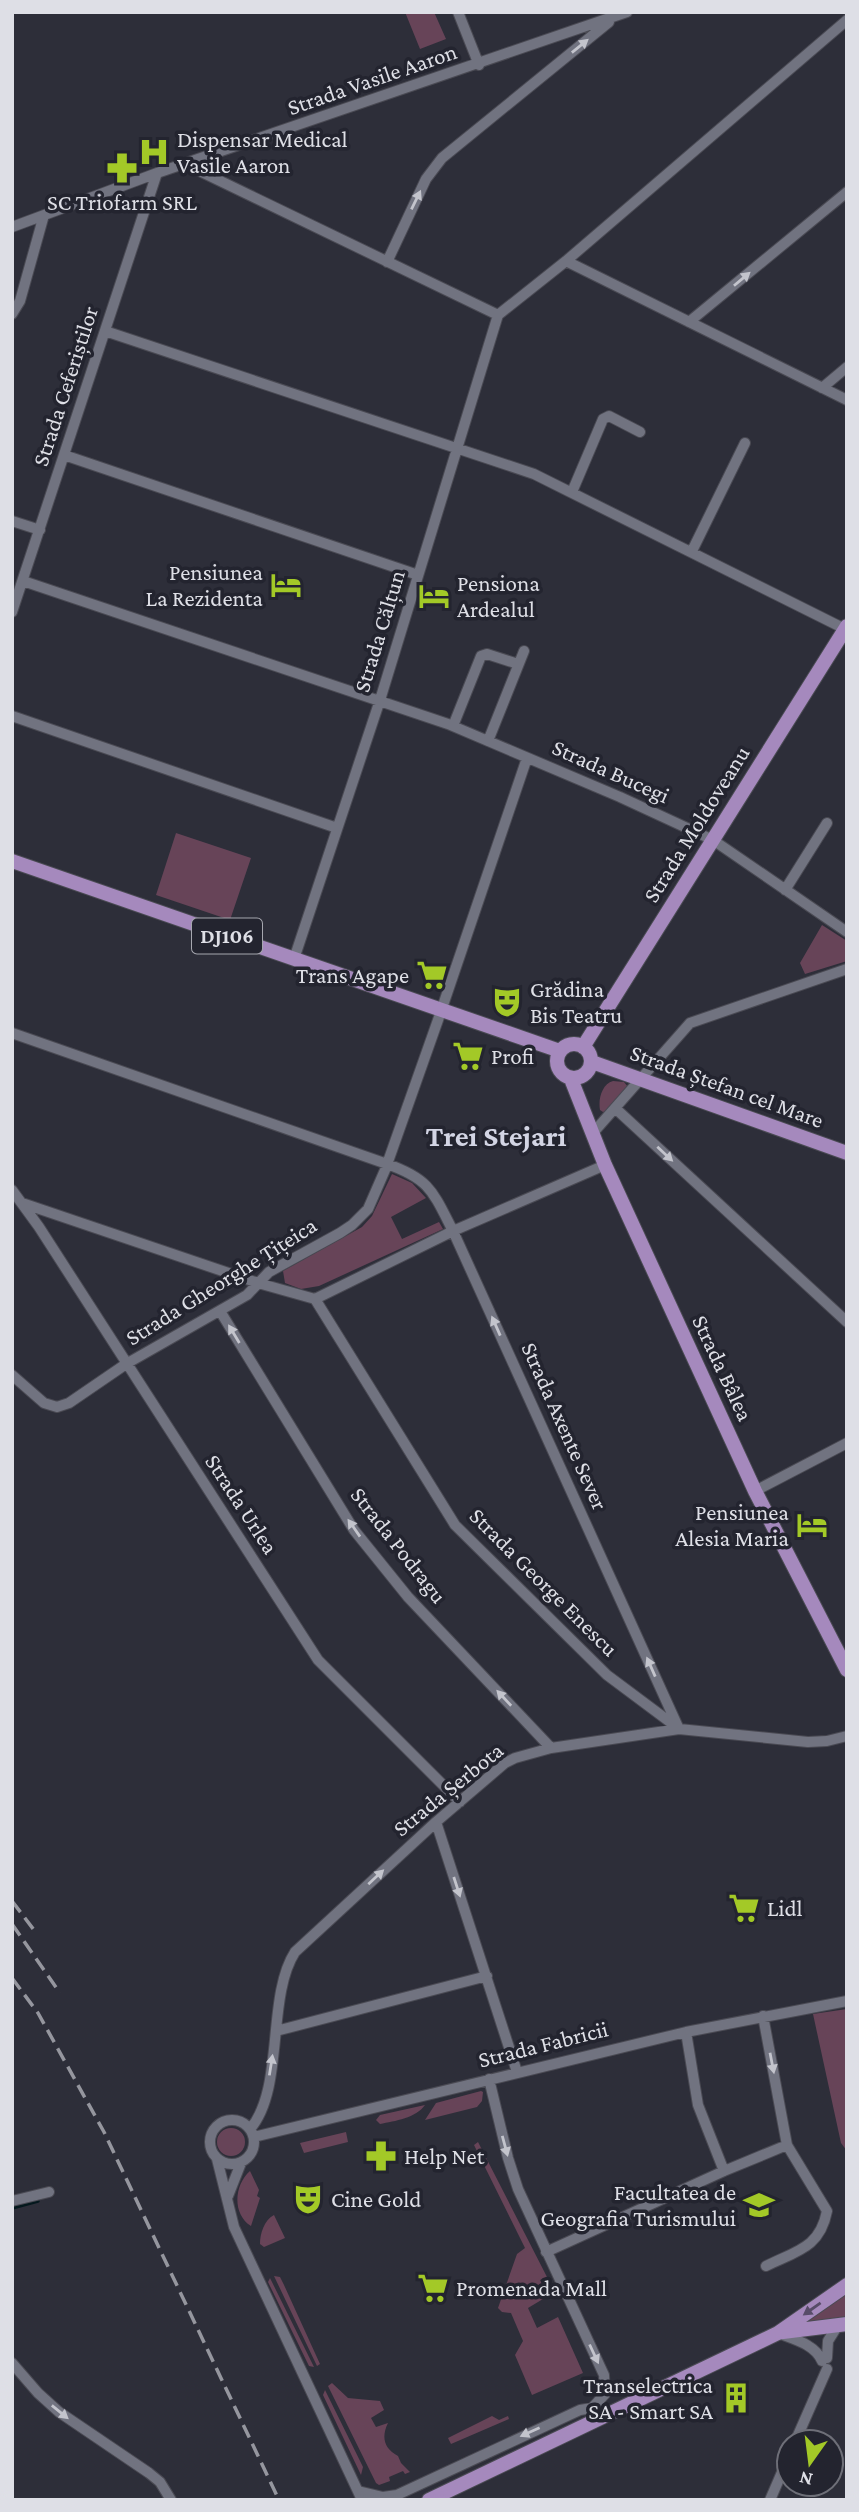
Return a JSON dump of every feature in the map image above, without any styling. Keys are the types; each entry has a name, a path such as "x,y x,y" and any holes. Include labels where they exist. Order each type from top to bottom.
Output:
{"main road":[{"name":"Strada Moldoveanu","path":"583,1047 846,628"},
{"name":"DJ106","path":"12,861 560,1051 570,1045 583,1047"},
{"path":"560,1051 557,1065 560,1072 571,1079 584,1076 589,1071 592,1062 589,1051 583,1047"},
{"name":"Strada Ștefan cel Mare","path":"592,1062 847,1153"},
{"name":"Strada Bâlea","path":"571,1079 605,1165 755,1490 847,1670"},
{"path":"429,2500 778,2333 847,2285"},
{"path":"778,2333 843,2324"}],"street":[{"path":"458,12 478,65"},
{"name":"Strada Vasile Aaron","path":"12,227 157,173 627,12"},
{"path":"387,262 426,179 442,158 615,17"},
{"path":"185,164 498,315 566,261 847,20"},
{"name":"Strada Ceferiștilor","path":"12,612 157,173"},
{"path":"689,322 847,192"},
{"path":"12,314 20,301 44,215"},
{"path":"566,261 847,400"},
{"name":"Strada Călțun","path":"294,959 380,700 498,315"},
{"path":"105,331 534,474 846,628"},
{"path":"822,388 847,367"},
{"path":"572,492 603,419 609,416 640,432"},
{"path":"692,551 745,443"},
{"path":"64,455 418,575"},
{"path":"12,522 40,530"},
{"name":"Strada Bucegi","path":"23,581 453,726 713,840 847,932"},
{"path":"488,741 524,651"},
{"path":"453,726 481,656 487,654 515,663"},
{"path":"12,716 337,828"},
{"name":"Strada Gheorghe Țițeica","path":"12,1375 44,1403 57,1407 69,1403 126,1364 247,1296 279,1265 340,1233 361,1217 373,1200 387,1164 527,758"},
{"path":"785,890 827,823"},
{"path":"592,1134 690,1023 847,969"},
{"name":"Strada Axente Sever","path":"12,1033 387,1164 416,1176 426,1184 453,1231 679,1730"},
{"path":"615,1108 847,1322"},
{"path":"17,1201 258,1283 315,1299 453,1231 605,1165"},
{"name":"Strada Urlea","path":"12,1190 318,1660 460,1802"},
{"name":"Strada George Enescu","path":"315,1299 455,1525 607,1675 679,1730"},
{"name":"Strada Podragu","path":"220,1311 354,1530 408,1597 551,1748"},
{"path":"755,1490 847,1443"},
{"name":"Strada Șerbota","path":"252,2133 265,2103 285,1972 295,1952 436,1822 505,1763 525,1754 551,1748 679,1730 808,1742 847,1736"},
{"path":"436,1822 517,2072"},
{"path":"276,2031 487,1976"},
{"name":"Strada Fabricii","path":"252,2133 686,2032 846,2001"},
{"path":"763,2016 787,2145 827,2211 825,2223 814,2242 766,2266"},
{"path":"686,2032 698,2105 724,2171"},
{"path":"489,2079 518,2189 604,2375 605,2393 593,2407"},
{"path":"228,2196 241,2162 252,2152 252,2133 237,2120 227,2120 217,2125 211,2134 210,2144 228,2196 234,2227 360,2495 404,2495 580,2410 593,2407 619,2409"},
{"path":"546,2252 787,2145"},
{"path":"217,2159 228,2164 241,2162"},
{"path":"12,2202 49,2192"},
{"path":"801,2428 825,2367 828,2341 843,2324"},
{"path":"778,2333 811,2347 820,2356 825,2367"},
{"path":"12,2363 59,2412 160,2482 171,2500"}],"shaded area":[{"path":"405,12 434,12 446,39 420,49"},
{"path":"176,833 251,858 230,920 156,895"},
{"path":"822,925 847,941 847,961 805,974 800,963"},
{"path":"613,1081 624,1082 628,1087 607,1111 603,1112 600,1110 600,1097 606,1085"},
{"path":"392,1174 412,1183 426,1198 391,1217 402,1239 439,1222 443,1229 319,1286 301,1289 285,1283 283,1271 362,1227 372,1216"},
{"path":"847,2009 847,2151 841,2143 813,2014"},
{"path":"481,2091 482,2101 477,2107 425,2120 436,2103"},
{"path":"425,2105 405,2118 380,2124 376,2120 380,2115"},
{"path":"231,2128 241,2132 245,2142 241,2152 231,2156 221,2152 217,2142 221,2132"},
{"path":"346,2132 348,2142 304,2153 300,2143"},
{"path":"478,2142 547,2277 540,2280 548,2296 528,2308 537,2328 558,2317 583,2373 532,2395 515,2355 523,2341 511,2313 502,2312 498,2308 517,2254 525,2248 474,2145"},
{"path":"250,2171 259,2190 257,2196 260,2198 251,2226 241,2214 237,2199 241,2184"},
{"path":"274,2215 285,2238 264,2247 260,2244 262,2232 265,2224"},
{"path":"274,2276 280,2277 284,2285 320,2364 317,2366"},
{"path":"270,2278 314,2367 309,2366 268,2282"},
{"path":"847,2293 847,2317 809,2322 808,2319"},
{"path":"332,2383 348,2398 380,2401 384,2410 371,2418 376,2427 388,2423 384,2438 387,2446 410,2472 405,2474 403,2471 389,2477 390,2481 379,2485 376,2483 328,2386"},
{"path":"325,2390 363,2467 361,2475 323,2395"},
{"path":"492,2416 499,2420 508,2416 509,2419 451,2444 448,2438"}],"waterway":[{"path":"12,2208 38,2201"}],"railway":[{"path":"12,1901 34,1930"},
{"path":"12,1924 60,1993"},
{"path":"12,1978 38,2013 104,2132 279,2500"}],"place":[{"name":"Dispensar Medical Vasile Aaron","path":"154,152"},
{"name":"SC Triofarm SRL","path":"122,168"},
{"name":"Pensiunea La Rezidenta","path":"286,585"},
{"name":"Pensiona Ardealul","path":"434,596"},
{"name":"Trans Agape","path":"432,975"},
{"name":"Grădina Bis Teatru","path":"507,1002"},
{"name":"Profi","path":"468,1056"},
{"name":"Pensiunea Alesia Maria","path":"812,1525"},
{"name":"Lidl","path":"744,1908"},
{"name":"Help Net","path":"381,2156"},
{"name":"Cine Gold","path":"308,2199"},
{"name":"Facultatea de Geografia Turismului","path":"759,2205"},
{"name":"Promenada Mall","path":"433,2288"},
{"name":"Transelectrica SA - Smart SA","path":"736,2398"}],"district":[{"name":"Trei Stejari","path":"496,1135"}]}
